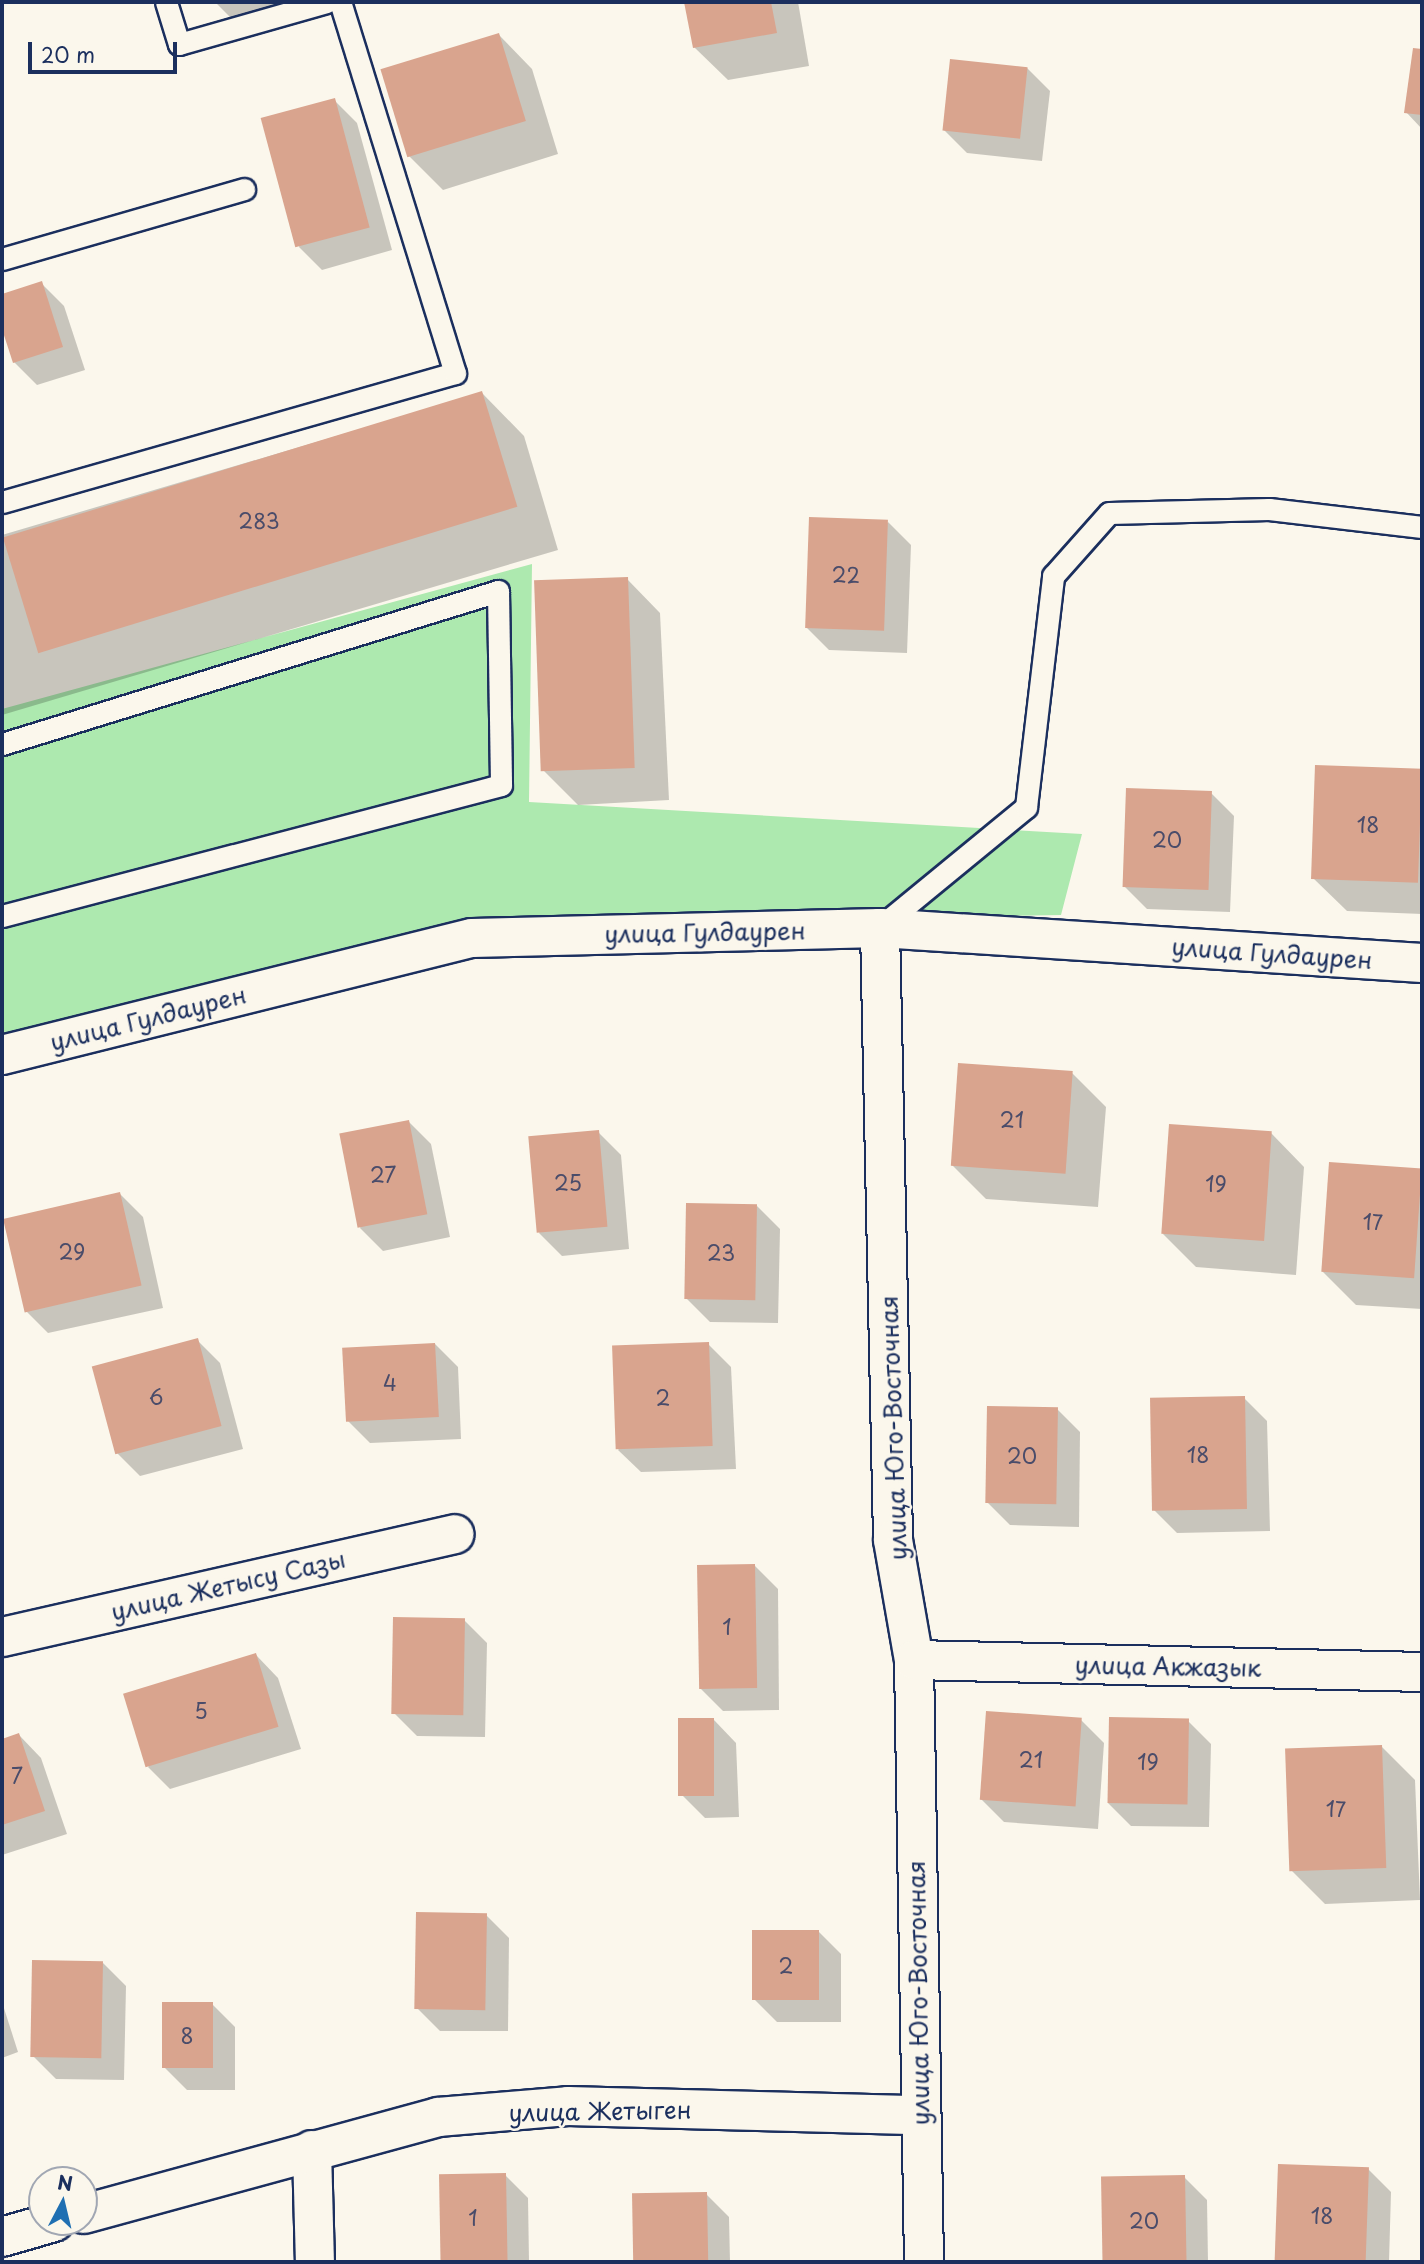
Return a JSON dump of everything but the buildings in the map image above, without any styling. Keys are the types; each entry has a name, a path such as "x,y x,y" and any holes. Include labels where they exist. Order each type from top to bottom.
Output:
{"street":[{"name":"улица Гулдаурен","path":"2,1055 471,938 880,928 1422,962"},
{"name":"улица Юго-Восточная","path":"880,928 893,1540 914,1660 919,2115 924,2262"},
{"name":"улица Жетысу Сазы","path":"2,1637 454,1534"},
{"name":"улица Акжазык","path":"914,1660 1422,1672"},
{"name":"улица Жетыген","path":"98,2210 438,2117 568,2106 919,2115"},
{"path":"312,2150 315,2262"},
{"path":"2,2237 28,2230"}],"lane":[{"path":"166,2 179,44 326,2"},
{"path":"2,502 455,373 340,2"},
{"path":"2,259 244,189"},
{"path":"880,928 1026,807 1053,576 1109,513 1269,509 1422,527"},
{"path":"2,744 498,591 502,785 2,916"}],"green space":[{"path":"532,564 529,802 1082,834 1061,915 443,924 2,1040 2,709"}]}
